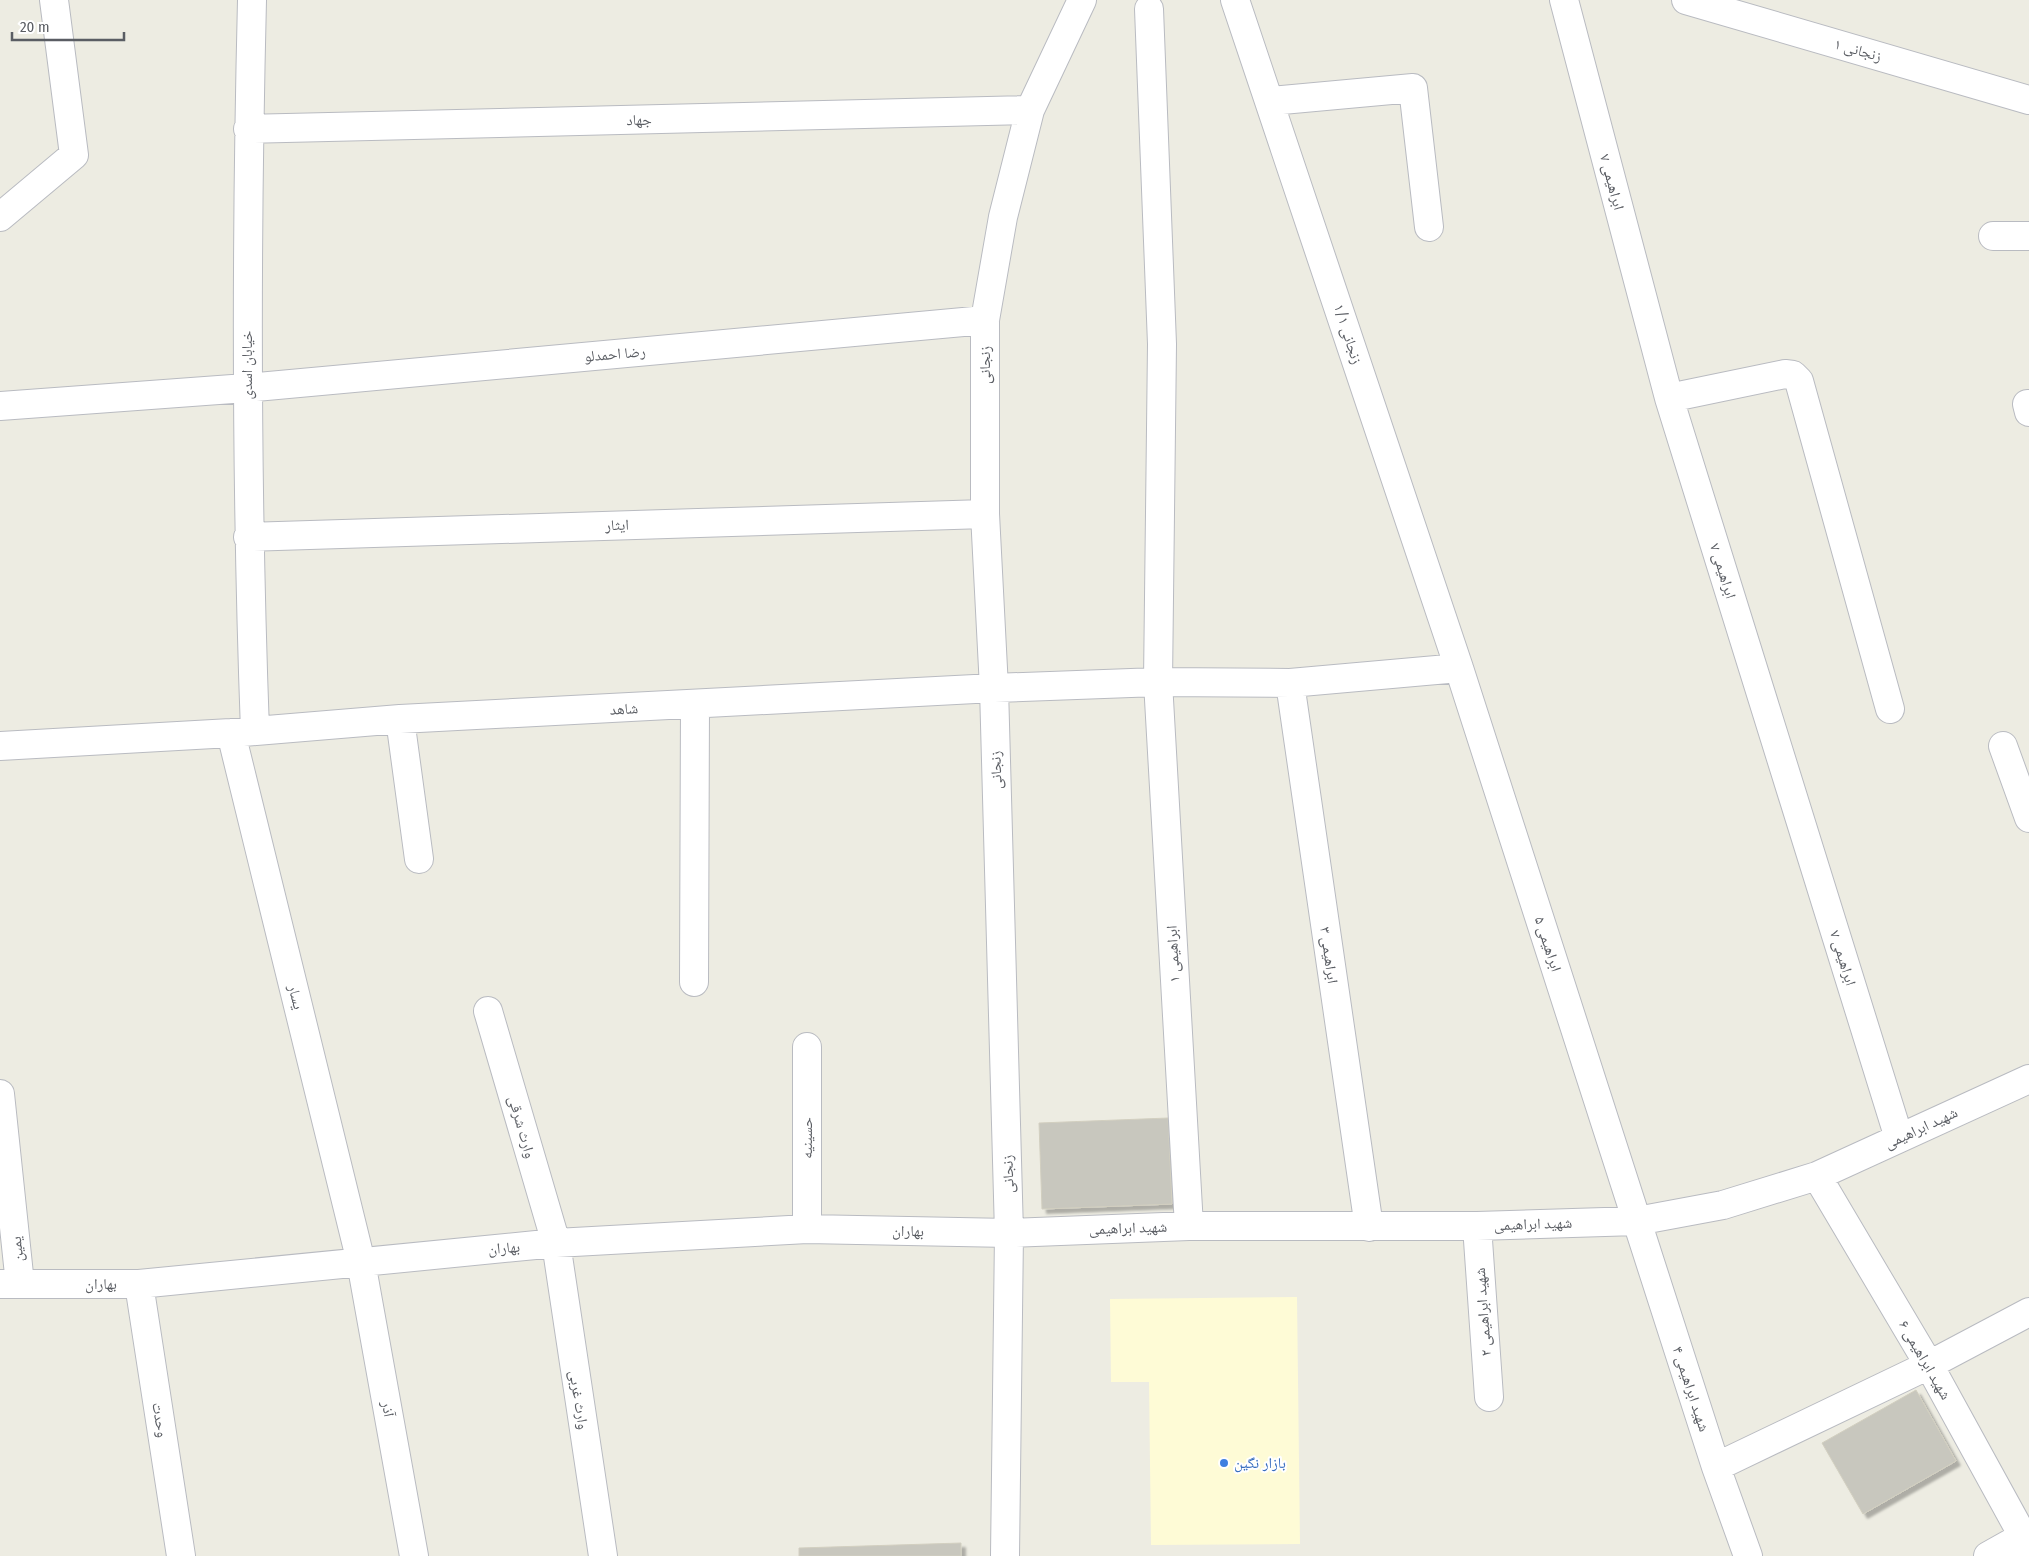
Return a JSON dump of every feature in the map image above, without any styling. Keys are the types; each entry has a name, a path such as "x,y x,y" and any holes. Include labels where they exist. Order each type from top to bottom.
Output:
{"street":[{"path":"0,217 74,155 54,0"},
{"name":"خیابان اسدی","path":"243,732 248,537 246,388 248,129 252,0"},
{"name":"زنجانی","path":"1005,1556 1009,1233 994,688 985,514 985,320 1003,217 1030,110 1082,0"},
{"name":"زنجانی ۱/۱","path":"1235,0 1459,668"},
{"name":"ابراهیمی ۷","path":"1564,0 1669,398 1899,1138"},
{"name":"زنجانی ۱","path":"1686,0 2029,100"},
{"name":"ابراهیمی ۱","path":"1149,9 1162,344 1158,682 1189,1226"},
{"path":"1270,101 1413,88 1429,227"},
{"name":"جهاد","path":"248,129 1030,110"},
{"path":"1993,236 2029,236"},
{"name":"رضا احمدلو","path":"0,406 246,388 985,320"},
{"path":"1669,398 1785,374 1793,375 1799,381 1890,709"},
{"name":"ایثار","path":"248,537 985,514"},
{"name":"شاهد","path":"0,746 243,732 400,719 994,688 1158,682 1290,683 1459,668"},
{"name":"ابراهیمی ۵","path":"1459,668 1638,1221"},
{"name":"ابراهیمی ۳","path":"1290,683 1369,1227"},
{"path":"694,982 695,705"},
{"path":"400,719 419,859"},
{"name":"یسار","path":"243,732 361,1262"},
{"path":"2004,746 2029,818"},
{"name":"وارث شرقی","path":"488,1011 556,1244"},
{"name":"حسینیه","path":"807,1047 807,1229"},
{"name":"شهید ابراهیمی","path":"1009,1233 1189,1226 1477,1226 1638,1221 1723,1205 1817,1176 2029,1079"},
{"name":"یمین","path":"0,1094 10,1284"},
{"name":"شهید ابراهیمی ۶","path":"1817,1176 1929,1366 2027,1539"},
{"name":"شهید ابراهیمی ۴","path":"1638,1221 1716,1467 1748,1556"},
{"name":"شهید ابراهیمی ۲","path":"1477,1226 1489,1398"},
{"name":"بهاران","path":"10,1284 139,1284 556,1244 807,1229 1009,1233"},
{"name":"وارث غربی","path":"556,1244 603,1556"},
{"name":"آذر","path":"361,1262 414,1556"},
{"name":"وحدت","path":"139,1284 181,1556"},
{"path":"1716,1467 1929,1366 2029,1312"},
{"path":"1988,1556 2027,1539"}],"shaded area":[{"name":"بازار نگین","path":"1297,1297 1300,1544 1151,1545 1149,1382 1111,1382 1110,1299"}],"building":[{"path":"1168,1118 1172,1204 1042,1209 1039,1123"},
{"path":"1916,1390 1956,1461 1863,1514 1822,1443"},
{"path":"961,1543 961,1556 799,1556 799,1548"}],"place":[{"name":"بازار نگین","path":"1224,1463"}]}
